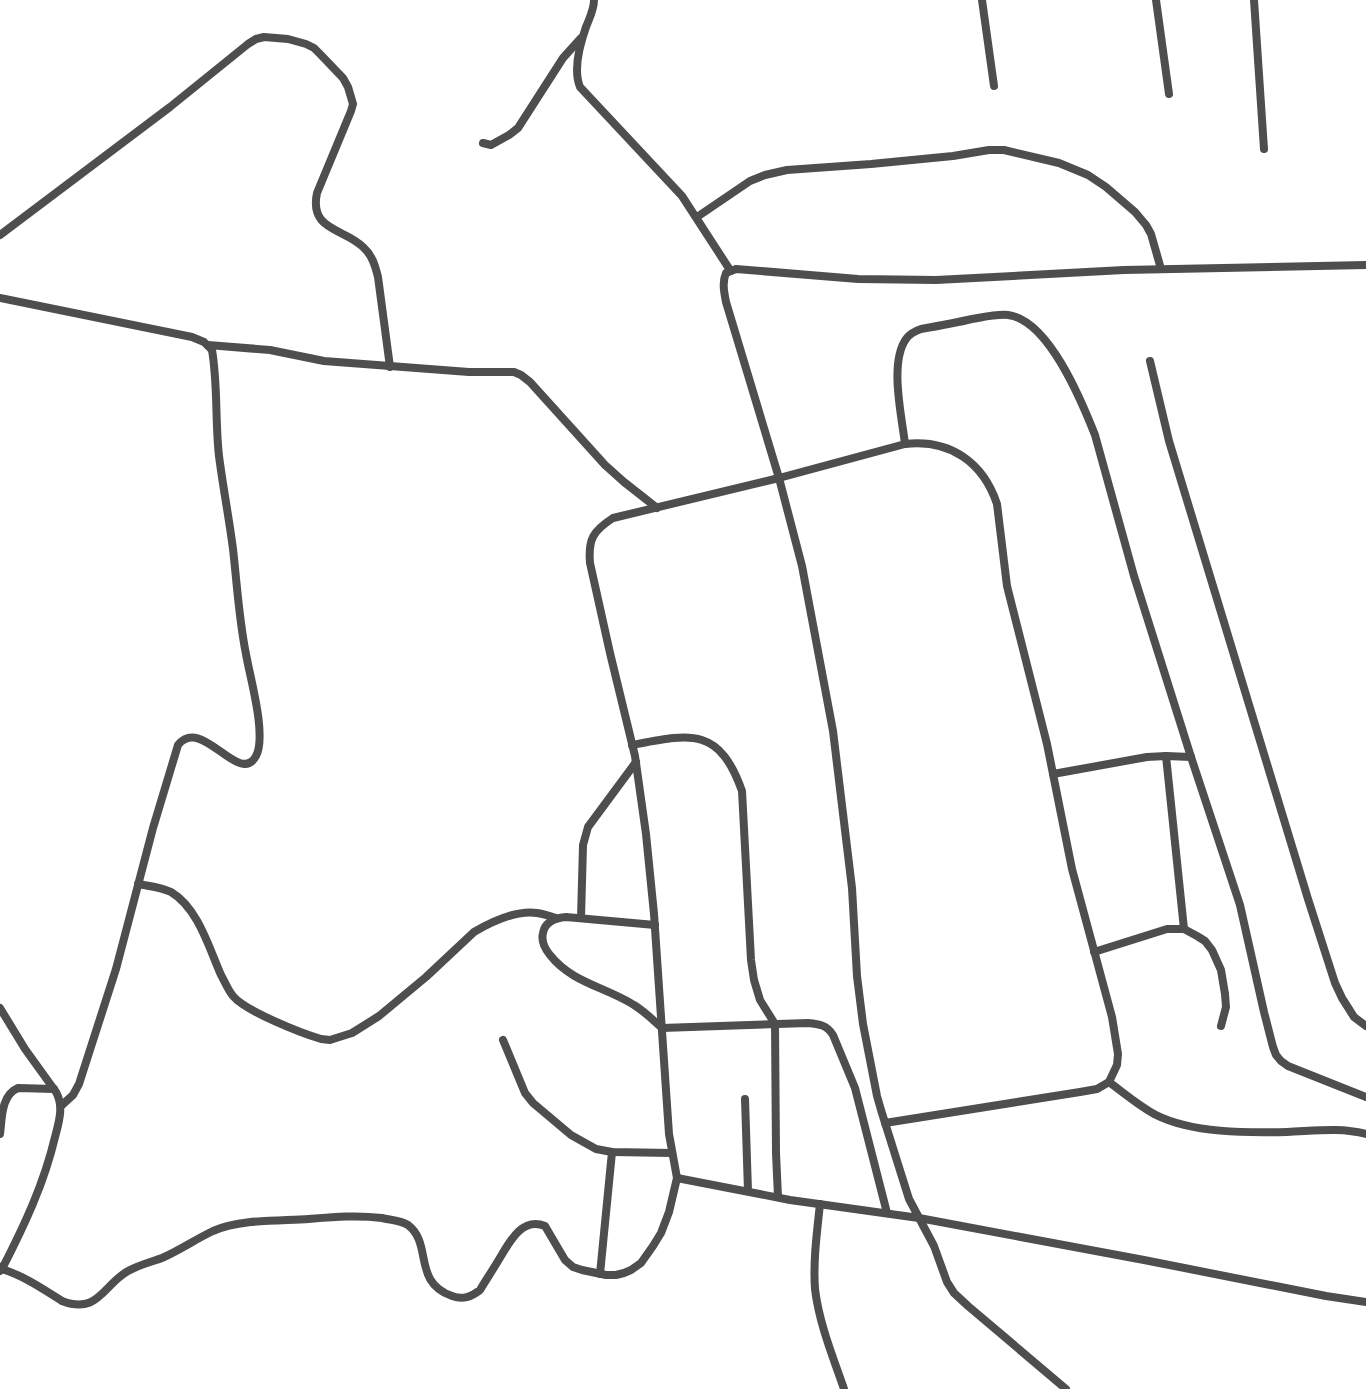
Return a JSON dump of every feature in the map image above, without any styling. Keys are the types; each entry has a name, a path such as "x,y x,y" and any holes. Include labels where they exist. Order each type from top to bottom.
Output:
{"street":[{"path":"594,0 579,54 577,74 580,87 677,189 697,217 730,270"},
{"path":"982,0 994,86"},
{"path":"1156,0 1169,94"},
{"path":"1254,0 1264,149"},
{"path":"483,143 491,145 518,128 563,58 583,36"},
{"path":"0,235 170,107 256,39 264,37 288,39 306,44 314,48 343,78 352,96 353,104 349,119 316,193 316,210 318,216 328,227 355,240 370,254 378,277 390,367"},
{"path":"697,217 750,181 765,175 787,170 871,164 953,156 989,150 1004,150 1059,163 1088,175 1106,187 1136,212 1146,225 1151,234 1161,269"},
{"path":"1066,1389 954,1293 947,1282 934,1246 909,1199 885,1123 877,1096 863,1024 857,976 852,888 833,731 802,566 779,478 726,302 724,278 726,273 730,270 736,269 858,279 936,280 1124,270 1366,266"},
{"path":"0,298 198,338 212,350 219,455 233,548 245,653 257,710 260,742 253,760 248,763 242,763 228,757 198,738 186,738 182,740 176,751 138,884 116,969 80,1084 73,1095 61,1106"},
{"path":"906,444 898,384 898,366 905,339 913,331 994,315 1010,316 1026,322 1035,328 1046,340 1059,360 1088,417 1095,435 1134,576 1191,757 1240,905 1264,1012 1276,1055 1288,1066 1366,1098"},
{"path":"208,345 270,350 324,361 390,367 469,372 514,372 530,382 615,475 657,508"},
{"path":"1150,361 1169,441 1308,899 1342,998 1354,1017 1366,1026"},
{"path":"0,1008 25,1049 60,1098 61,1106 50,1162 29,1215 1,1269 25,1278 62,1301 82,1306 89,1304 115,1281 137,1266 161,1258 219,1229 233,1225 255,1222 352,1216 398,1221 408,1226 414,1232 418,1240 427,1274 432,1282 438,1288 454,1297 467,1298 473,1296 480,1290 513,1236 526,1226 534,1224 545,1226 565,1260 573,1267 600,1274 616,1275 631,1270 641,1263 661,1233 669,1212 677,1178 669,1134 655,925 646,834 636,762 590,563 589,549 593,536 603,525 613,518 779,478 906,444 939,445 959,454 976,469 993,493 997,504 1007,586 1053,774 1072,869 1112,1016 1118,1044 1117,1065 1108,1082 1097,1088 885,1123"},
{"path":"632,745 674,737 700,739 710,743 718,748 737,776 742,791 744,804 751,960 754,980 760,1000 775,1024 776,1153 778,1197"},
{"path":"1166,756 1184,929"},
{"path":"1053,774 1147,757 1191,757"},
{"path":"581,918 583,845 588,827 636,762"},
{"path":"138,884 158,888 171,893 186,906 198,923 227,986 233,997 238,1002 254,1011 320,1039 330,1040 352,1033 379,1016 426,977 474,932 506,917 525,913 537,913 556,918 581,918 655,925"},
{"path":"556,918 550,921 546,926 542,938 544,946 554,960 572,975 635,1005 662,1028 816,1024 829,1029 833,1035 855,1088 887,1213"},
{"path":"1094,952 1167,929 1184,929 1205,941 1217,959 1224,982 1226,1007 1221,1026"},
{"path":"503,1040 526,1094 533,1103 571,1135 588,1146 612,1152 672,1153"},
{"path":"1108,1082 1142,1107 1156,1115 1182,1125 1240,1131 1286,1132 1340,1129 1366,1134"},
{"path":"0,1134 3,1110 9,1094 13,1090 18,1088 54,1089"},
{"path":"745,1099 748,1191"},
{"path":"600,1274 612,1152"},
{"path":"677,1178 820,1204 919,1218 1326,1296 1366,1302"},
{"path":"820,1204 814,1272 816,1291 822,1323 844,1389"}]}
